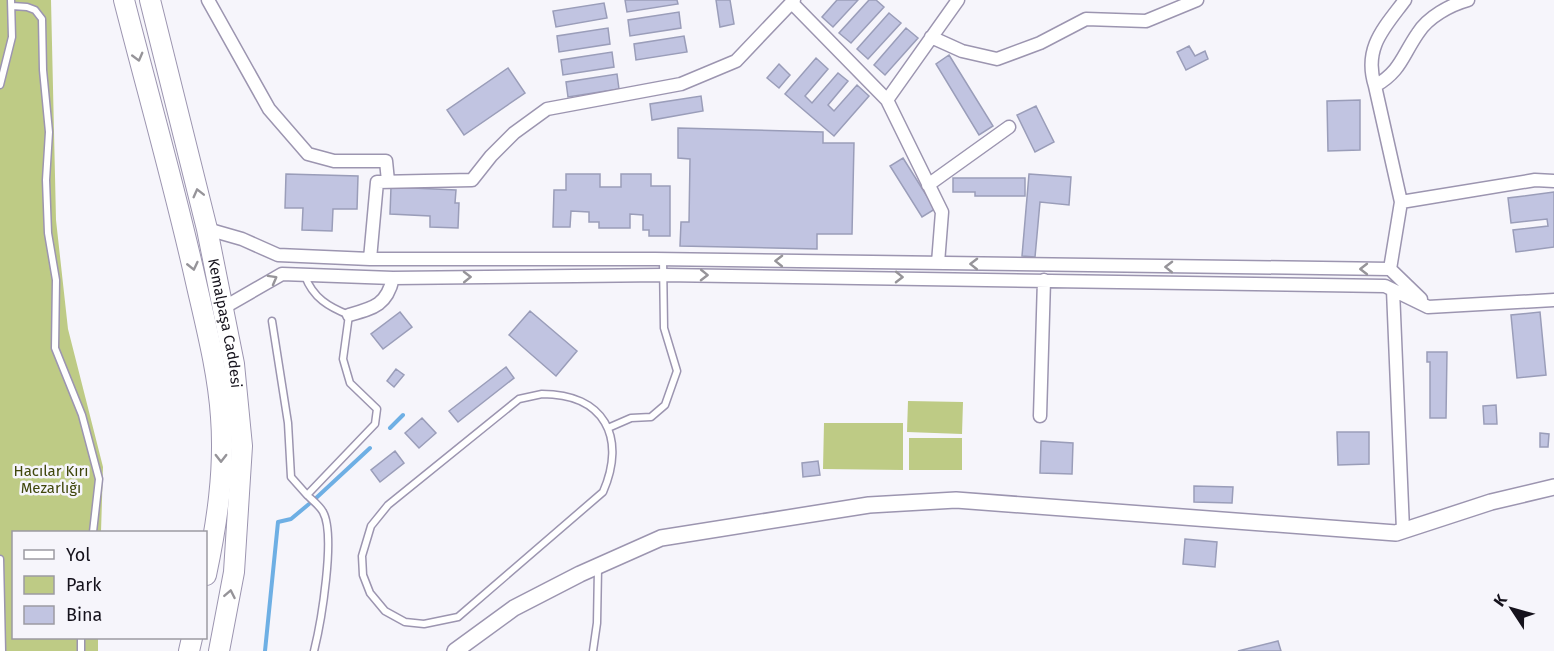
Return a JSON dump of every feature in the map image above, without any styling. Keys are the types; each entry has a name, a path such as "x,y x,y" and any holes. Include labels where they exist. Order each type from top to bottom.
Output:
{"main road":[{"name":"Kemalpaşa Caddesi","path":"124,0 192,262 210,341 221,416 221,473 214,537 207,570"},
{"name":"Kemalpaşa Caddesi","path":"150,0 207,229 234,364 242,446 234,572 219,651"}],"street":[{"path":"208,0 269,109 308,154 334,161 386,161 388,181"},
{"path":"886,100 958,0"},
{"path":"931,38 962,51 997,59 1040,43 1086,19 1146,21 1197,0"},
{"path":"1390,269 1401,202 1371,73 1374,43 1405,0"},
{"path":"1375,86 1391,76 1419,30 1432,18 1468,0"},
{"path":"370,259 377,182 472,180 491,156 514,133 547,110 681,84 736,61 793,1 886,100 942,212 938,263"},
{"path":"928,185 1009,127"},
{"path":"1401,202 1534,180 1554,181"},
{"path":"207,229 242,239 278,255 370,259 663,259 1390,269 1428,307"},
{"path":"223,308 282,274 393,278 663,274 1385,286 1428,307 1554,300"},
{"path":"349,315 374,308 389,292 393,278"},
{"path":"1040,416 1044,280"},
{"path":"1393,290 1403,530"},
{"path":"455,651 514,608 598,566 661,538 869,504 956,500 1396,533 1491,502 1554,487"}],"lane":[{"path":"0,85 12,37 11,3 27,6 36,10 42,19 43,70 49,132 46,180 48,233 57,280 55,348 82,415 99,479 93,531"},
{"path":"608,428 631,417 651,417 665,405 677,371 664,328 663,259"},
{"path":"305,276 309,288 329,307 349,315 343,359 350,383 378,409 375,424 307,495"},
{"path":"272,321 288,423 291,477 323,511 330,535 320,627 314,651"},
{"path":"542,394 573,397 591,406 608,428 614,453 612,471 603,492 458,617 424,624 405,622 385,611 370,593 363,575 362,556 364,542 379,514 519,399 542,394"},
{"path":"0,559 3,651"},
{"path":"594,651 598,566"}],"green space":[{"name":"Hacılar Kırı Mezarlığı","path":"0,0 51,0 56,220 68,329 103,467 101,531 12,531 12,639 98,639 98,651 0,651"},
{"path":"908,401 963,402 962,434 907,432"},
{"path":"824,423 903,423 903,470 823,469"},
{"path":"909,438 962,438 962,470 909,470"}],"building":[{"path":"625,0 677,0 678,4 627,12"},
{"path":"716,0 730,0 734,24 720,27"},
{"path":"837,0 858,0 833,27 822,17"},
{"path":"869,0 876,0 884,7 851,43 839,33"},
{"path":"604,3 607,18 556,27 553,11"},
{"path":"679,12 681,28 630,36 628,20"},
{"path":"889,13 901,23 868,59 857,49"},
{"path":"608,28 610,44 559,52 557,36"},
{"path":"906,28 918,38 885,75 874,65"},
{"path":"684,36 687,52 636,60 634,44"},
{"path":"1189,46 1195,56 1205,51 1208,59 1186,70 1177,52"},
{"path":"612,52 614,67 563,75 561,60"},
{"path":"949,55 993,126 979,135 936,64"},
{"path":"816,58 828,69 805,96 812,103 838,73 848,81 828,105 834,111 857,85 869,96 834,136 785,94"},
{"path":"779,64 790,75 779,88 767,78"},
{"path":"508,68 525,93 464,135 447,110"},
{"path":"617,74 619,89 568,97 566,82"},
{"path":"701,96 703,111 652,120 650,104"},
{"path":"1360,100 1360,150 1328,151 1327,101"},
{"path":"1036,106 1054,142 1035,152 1017,115"},
{"path":"678,128 823,132 823,143 854,143 852,234 817,234 817,249 680,246 681,222 689,222 690,159 678,158"},
{"path":"903,158 935,209 922,217 890,166"},
{"path":"286,174 358,176 357,209 333,209 332,231 302,230 303,208 285,208"},
{"path":"566,174 600,174 600,187 621,187 621,174 651,174 651,186 670,186 670,236 649,236 649,230 643,230 643,215 630,214 630,228 599,228 599,222 589,222 589,212 571,211 570,227 553,227 554,190 566,190"},
{"path":"1029,174 1071,177 1069,205 1040,202 1035,257 1022,256"},
{"path":"953,178 1025,178 1025,196 975,196 975,192 953,192"},
{"path":"391,187 456,190 455,203 459,203 458,228 430,227 430,216 390,214"},
{"path":"1554,192 1554,247 1516,252 1513,230 1548,226 1547,219 1511,223 1508,198"},
{"path":"530,311 577,351 556,376 509,335"},
{"path":"400,312 412,327 383,349 371,334"},
{"path":"1540,312 1546,375 1517,378 1511,315"},
{"path":"1427,352 1447,352 1446,418 1430,418 1430,362 1427,362"},
{"path":"506,367 514,378 458,422 449,411"},
{"path":"396,369 404,375 394,387 387,381"},
{"path":"1496,405 1497,424 1484,424 1483,406"},
{"path":"422,418 436,433 419,448 405,433"},
{"path":"1337,432 1369,432 1369,464 1338,465"},
{"path":"1540,433 1549,434 1548,447 1540,447"},
{"path":"1041,441 1073,443 1072,474 1040,473"},
{"path":"395,451 404,463 380,482 371,470"},
{"path":"818,461 820,475 803,477 802,463"},
{"path":"1194,486 1233,487 1232,503 1194,502"},
{"path":"1185,539 1217,542 1215,567 1183,564"},
{"path":"1278,641 1281,651 1238,651"}],"waterway":[{"path":"390,428 403,415"},
{"path":"315,499 370,448"},
{"path":"265,651 278,522 291,519 309,504"}]}
